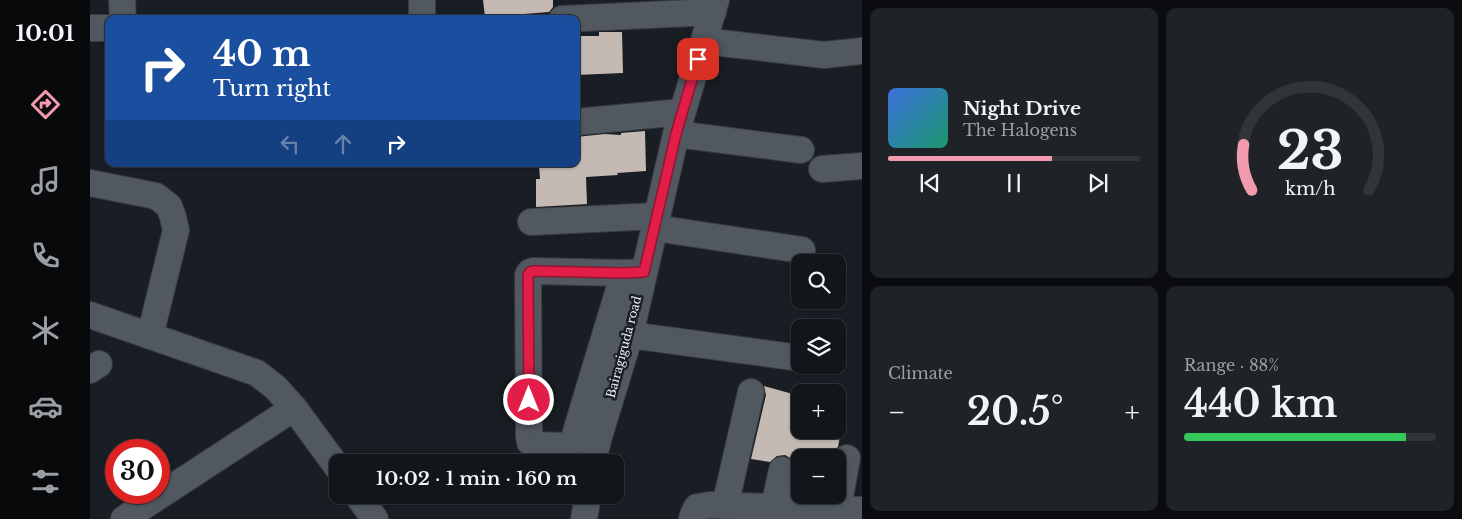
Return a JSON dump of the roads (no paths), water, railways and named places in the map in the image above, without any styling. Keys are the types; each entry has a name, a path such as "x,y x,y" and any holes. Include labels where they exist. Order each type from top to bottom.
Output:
{"street":[{"path":"122,0 123,15"},
{"path":"422,0 422,15"},
{"path":"580,17 715,6"},
{"name":"Bairagiguda road","path":"595,454 604,379 630,335 634,272 656,222 679,123 715,6"},
{"path":"90,28 105,28"},
{"path":"704,41 824,55 862,51"},
{"path":"580,122 679,123 801,150"},
{"path":"822,169 862,166"},
{"path":"90,183 156,196 169,206 176,230 150,336"},
{"path":"531,222 656,222 802,250"},
{"path":"533,271 634,272 604,379 573,442 565,446 536,445 530,442 528,275 533,271"},
{"path":"90,315 257,374 275,387 294,408 329,456"},
{"path":"630,335 791,357"},
{"path":"726,506 751,392"},
{"path":"124,519 294,408"},
{"path":"692,519 698,507 850,509 847,458"},
{"path":"774,507 782,470"},
{"path":"364,504 375,519"},
{"path":"584,519 586,504"}]}
